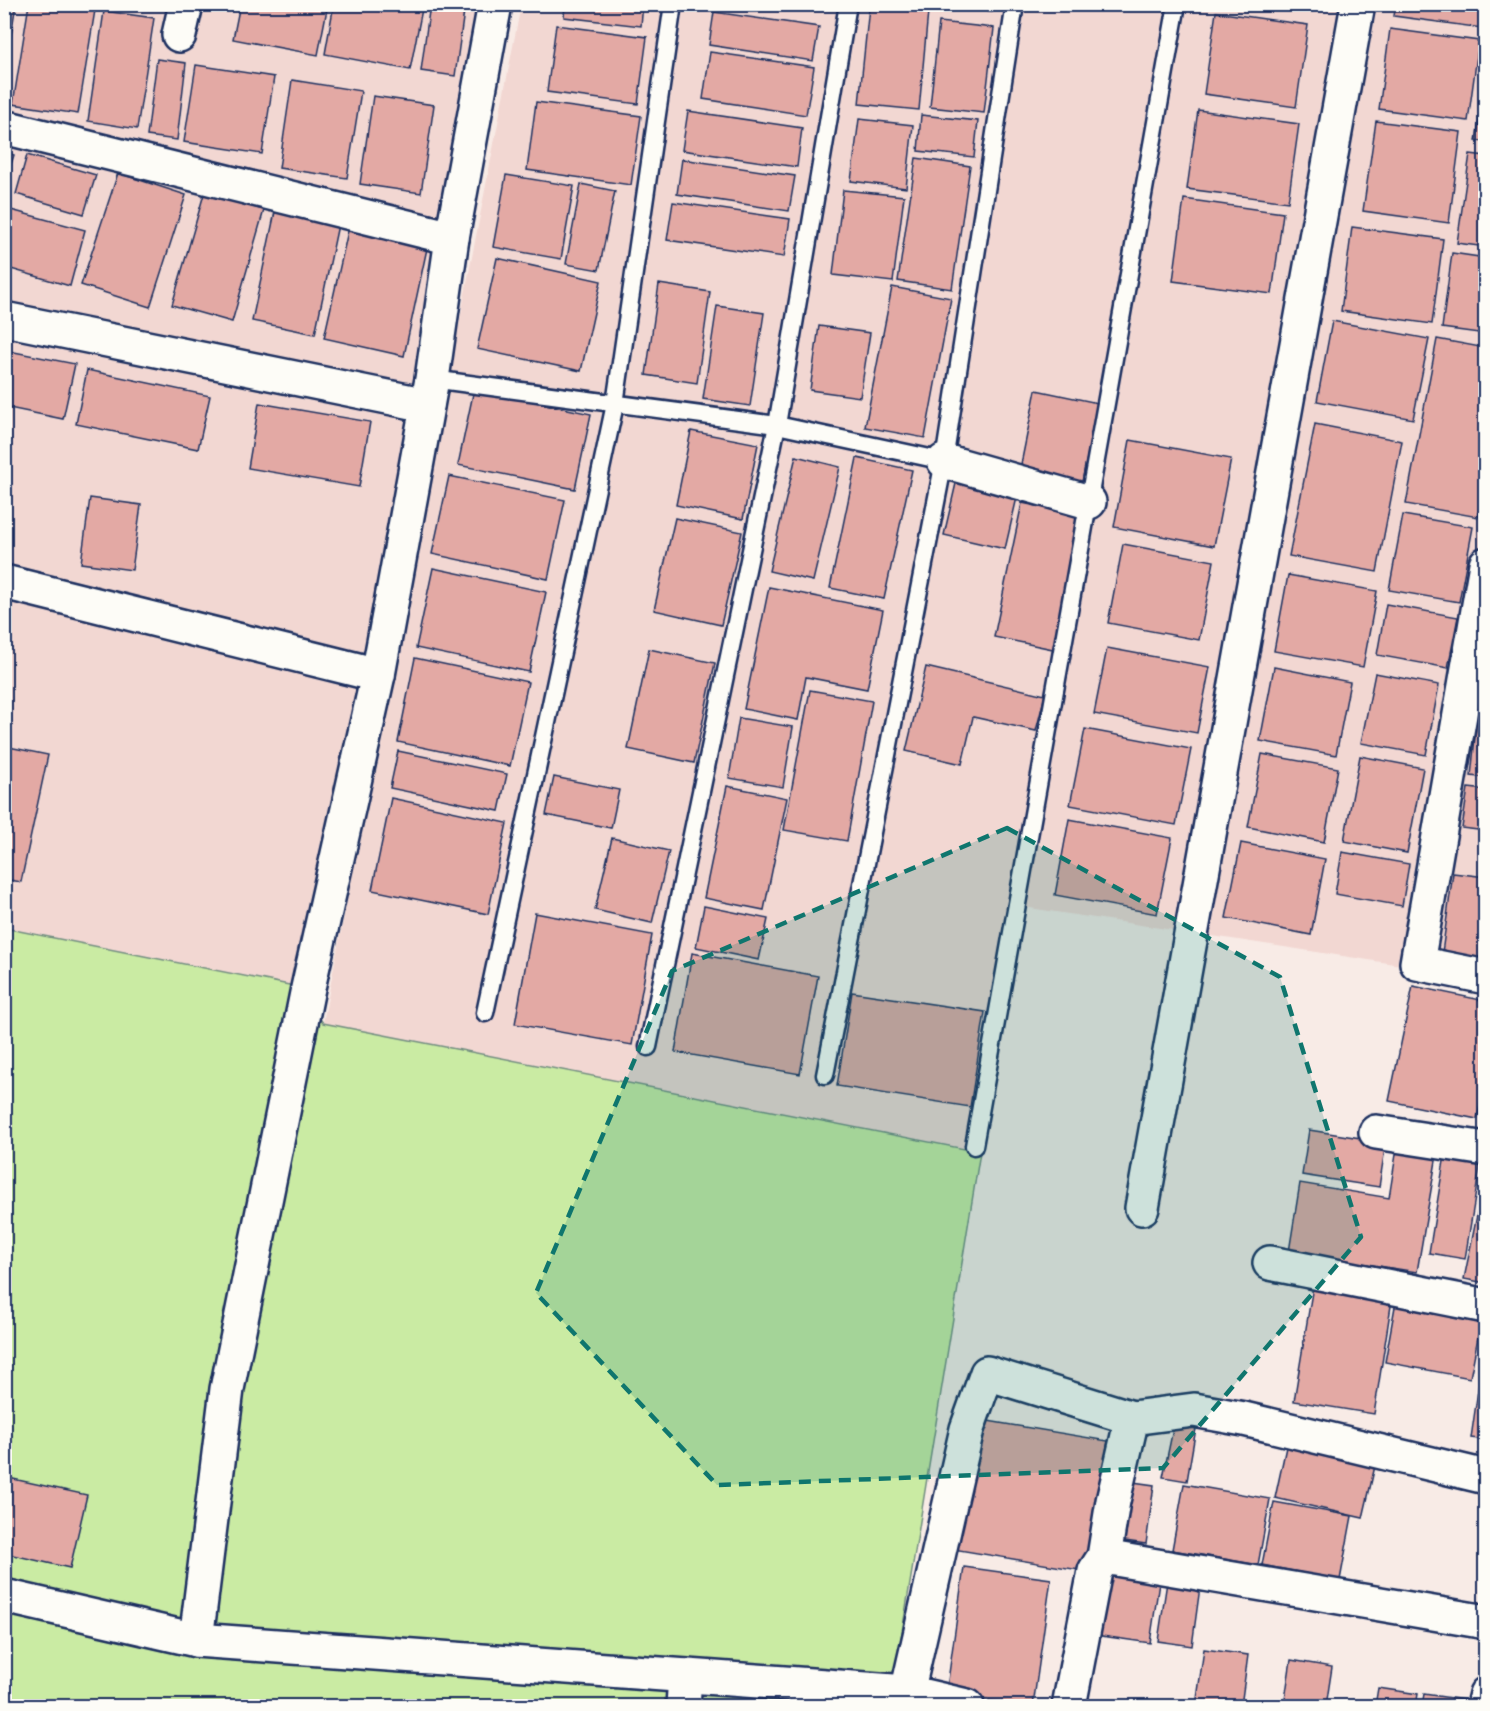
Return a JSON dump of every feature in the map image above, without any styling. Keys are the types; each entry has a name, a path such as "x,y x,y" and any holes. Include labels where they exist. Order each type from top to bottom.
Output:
{"street":[{"path":"196,1640 227,1389 308,988 378,675 429,392 452,238 495,4"},
{"path":"1142,1208 1358,4"},
{"path":"4,127 452,238"},
{"path":"4,320 429,392"},
{"path":"944,461 1089,502"},
{"path":"1485,564 1417,963 1485,978"},
{"path":"4,582 378,675"},
{"path":"1376,1132 1485,1149"},
{"path":"1270,1263 1485,1306"},
{"path":"905,1699 967,1429 987,1373 1132,1418 1194,1410 1244,1419 1485,1477"},
{"path":"1069,1707 1095,1571 1104,1557 1113,1501 1132,1418"},
{"path":"1104,1557 1485,1622"},
{"path":"4,1596 196,1640 684,1691 905,1699 967,1707"},
{"path":"1483,1707 1485,1694"}],"lane":[{"path":"484,1013 615,404 673,4"},
{"path":"648,1047 777,425 848,4"},
{"path":"825,1075 944,461 1015,4"},
{"path":"974,1146 1177,4"},
{"path":"429,392 615,404 777,425 944,461"}],"highlighted area":[{"path":"1007,828 1280,977 1361,1237 1163,1468 717,1485 536,1293 672,971"}],"shaded area":[{"path":"4,5 479,5 416,392 299,987 5,928"},
{"path":"521,5 1485,5 1485,978 1017,906 980,1152 323,1023"}],"green space":[{"path":"4,928 299,987 323,1023 980,1152 890,1706 5,1706"}],"building":[{"path":"4,4 16,4 4,79"},
{"path":"29,4 96,4 78,114 13,104"},
{"path":"240,4 328,4 318,55 233,39"},
{"path":"334,4 423,4 410,70 325,54"},
{"path":"430,4 465,4 455,76 421,71"},
{"path":"565,4 643,4 641,26 564,17"},
{"path":"937,4 993,4 992,12 937,6"},
{"path":"1396,4 1485,4 1482,28 1394,16"},
{"path":"869,7 928,12 919,110 859,104"},
{"path":"104,11 154,18 137,129 88,121"},
{"path":"714,12 819,27 813,61 709,45"},
{"path":"1216,12 1308,25 1296,107 1204,94"},
{"path":"939,22 994,28 984,113 930,107"},
{"path":"556,25 647,37 638,104 547,92"},
{"path":"1390,29 1479,41 1468,121 1379,109"},
{"path":"710,52 814,67 806,115 703,99"},
{"path":"157,59 186,63 177,140 147,136"},
{"path":"196,65 274,77 262,154 184,142"},
{"path":"1486,71 1486,142 1476,141"},
{"path":"292,80 361,91 347,178 279,168"},
{"path":"373,96 434,105 421,193 360,184"},
{"path":"536,102 641,116 631,185 527,170"},
{"path":"1198,110 1299,124 1288,202 1187,189"},
{"path":"688,111 802,128 797,167 682,150"},
{"path":"921,115 978,121 974,157 918,151"},
{"path":"859,119 913,125 906,188 851,181"},
{"path":"1376,121 1461,132 1449,223 1363,211"},
{"path":"4,152 14,155 4,185"},
{"path":"1470,154 1486,156 1486,247 1457,243"},
{"path":"27,155 96,175 84,214 16,194"},
{"path":"916,158 970,166 952,289 898,281"},
{"path":"682,159 795,176 789,211 677,194"},
{"path":"118,173 186,195 150,307 81,285"},
{"path":"506,175 574,186 561,259 493,247"},
{"path":"581,184 615,191 599,270 566,264"},
{"path":"843,190 904,196 893,282 833,275"},
{"path":"204,194 264,210 232,322 172,305"},
{"path":"1184,199 1283,213 1272,294 1173,281"},
{"path":"673,202 790,219 784,257 667,240"},
{"path":"276,207 339,220 315,334 252,321"},
{"path":"11,210 85,230 70,286 4,267 4,233"},
{"path":"350,222 429,239 404,356 324,338"},
{"path":"1352,227 1443,239 1432,324 1341,311"},
{"path":"1452,253 1486,258 1486,334 1442,328"},
{"path":"497,258 601,281 581,371 477,349"},
{"path":"659,284 710,292 697,383 646,375"},
{"path":"892,287 951,298 925,438 865,427"},
{"path":"717,306 764,313 750,406 703,399"},
{"path":"1332,321 1429,339 1413,419 1317,401"},
{"path":"819,326 870,333 860,397 810,390"},
{"path":"1437,339 1486,348 1486,476 1478,517 1406,504"},
{"path":"4,350 75,364 63,419 4,407"},
{"path":"87,370 210,396 198,449 76,424"},
{"path":"474,389 591,414 575,489 458,465"},
{"path":"1036,390 1098,403 1081,487 1019,474"},
{"path":"259,403 370,422 359,487 248,468"},
{"path":"1315,424 1402,441 1377,572 1289,556"},
{"path":"691,431 758,444 743,519 676,505"},
{"path":"1130,440 1231,459 1214,546 1114,527"},
{"path":"796,456 840,467 813,581 769,571"},
{"path":"857,458 912,470 884,599 830,588"},
{"path":"449,476 565,500 548,579 432,554"},
{"path":"957,479 1018,493 1005,549 944,535"},
{"path":"90,498 141,505 132,570 81,563"},
{"path":"1022,503 1080,515 1053,649 994,637"},
{"path":"1403,515 1473,527 1459,602 1389,590"},
{"path":"675,518 742,532 721,625 654,610"},
{"path":"1123,544 1214,561 1199,640 1108,623"},
{"path":"433,568 546,592 529,672 416,648"},
{"path":"1288,575 1377,591 1363,667 1274,651"},
{"path":"769,587 883,610 867,689 806,677 798,720 744,709"},
{"path":"1386,604 1458,617 1448,668 1377,655"},
{"path":"1107,648 1210,667 1197,733 1094,714"},
{"path":"649,649 715,663 694,763 628,749"},
{"path":"415,658 528,682 510,766 398,742"},
{"path":"926,667 1045,695 1036,731 973,717 962,764 906,751"},
{"path":"1274,667 1350,682 1336,755 1260,741"},
{"path":"1375,673 1439,685 1426,755 1361,743"},
{"path":"810,690 872,701 847,841 784,830"},
{"path":"1479,700 1486,701 1486,778 1471,776"},
{"path":"739,718 793,727 783,787 729,778"},
{"path":"1085,729 1191,749 1176,825 1070,805"},
{"path":"4,746 48,755 21,882 4,879"},
{"path":"398,751 507,774 499,811 390,788"},
{"path":"1262,754 1338,768 1324,842 1248,827"},
{"path":"1360,756 1423,768 1407,853 1344,841"},
{"path":"554,777 619,790 611,828 546,815"},
{"path":"727,786 787,798 764,910 704,898"},
{"path":"1468,788 1486,790 1486,831 1462,828"},
{"path":"391,798 507,823 488,914 372,890"},
{"path":"1069,819 1172,838 1157,914 1055,895"},
{"path":"612,838 669,851 652,923 595,910"},
{"path":"1241,843 1325,859 1311,935 1226,918"},
{"path":"1342,852 1409,864 1402,906 1335,894"},
{"path":"1453,873 1486,877 1486,967 1441,960"},
{"path":"704,906 768,919 759,960 696,947"},
{"path":"535,913 652,935 632,1045 515,1024"},
{"path":"692,953 818,976 800,1074 675,1052"},
{"path":"1413,986 1486,1001 1486,1079 1477,1119 1389,1101"},
{"path":"852,992 985,1012 970,1107 837,1086"},
{"path":"1309,1130 1386,1142 1379,1187 1302,1175"},
{"path":"1398,1142 1438,1149 1417,1272 1289,1252 1300,1183 1389,1198"},
{"path":"1445,1155 1481,1160 1465,1259 1429,1253"},
{"path":"1486,1171 1486,1283 1464,1279"},
{"path":"1313,1286 1392,1299 1374,1414 1294,1401"},
{"path":"1396,1301 1482,1317 1470,1378 1385,1362"},
{"path":"1486,1335 1486,1440 1471,1438"},
{"path":"976,1419 1108,1441 1085,1571 953,1549"},
{"path":"1174,1424 1196,1428 1187,1481 1163,1477"},
{"path":"1289,1433 1378,1453 1363,1518 1275,1498"},
{"path":"4,1477 87,1495 70,1568 4,1553"},
{"path":"1126,1481 1154,1485 1146,1544 1118,1540"},
{"path":"1184,1484 1270,1499 1258,1565 1172,1550"},
{"path":"1274,1502 1352,1516 1340,1580 1262,1565"},
{"path":"964,1567 1051,1579 1033,1706 946,1695"},
{"path":"1104,1569 1160,1576 1150,1643 1095,1635"},
{"path":"1167,1582 1200,1587 1192,1646 1158,1641"},
{"path":"1204,1649 1248,1655 1241,1706 1196,1706"},
{"path":"1291,1660 1332,1667 1326,1706 1284,1706"},
{"path":"1378,1688 1418,1694 1416,1706 1375,1706"},
{"path":"1424,1694 1464,1700 1463,1706 1422,1706"}]}
